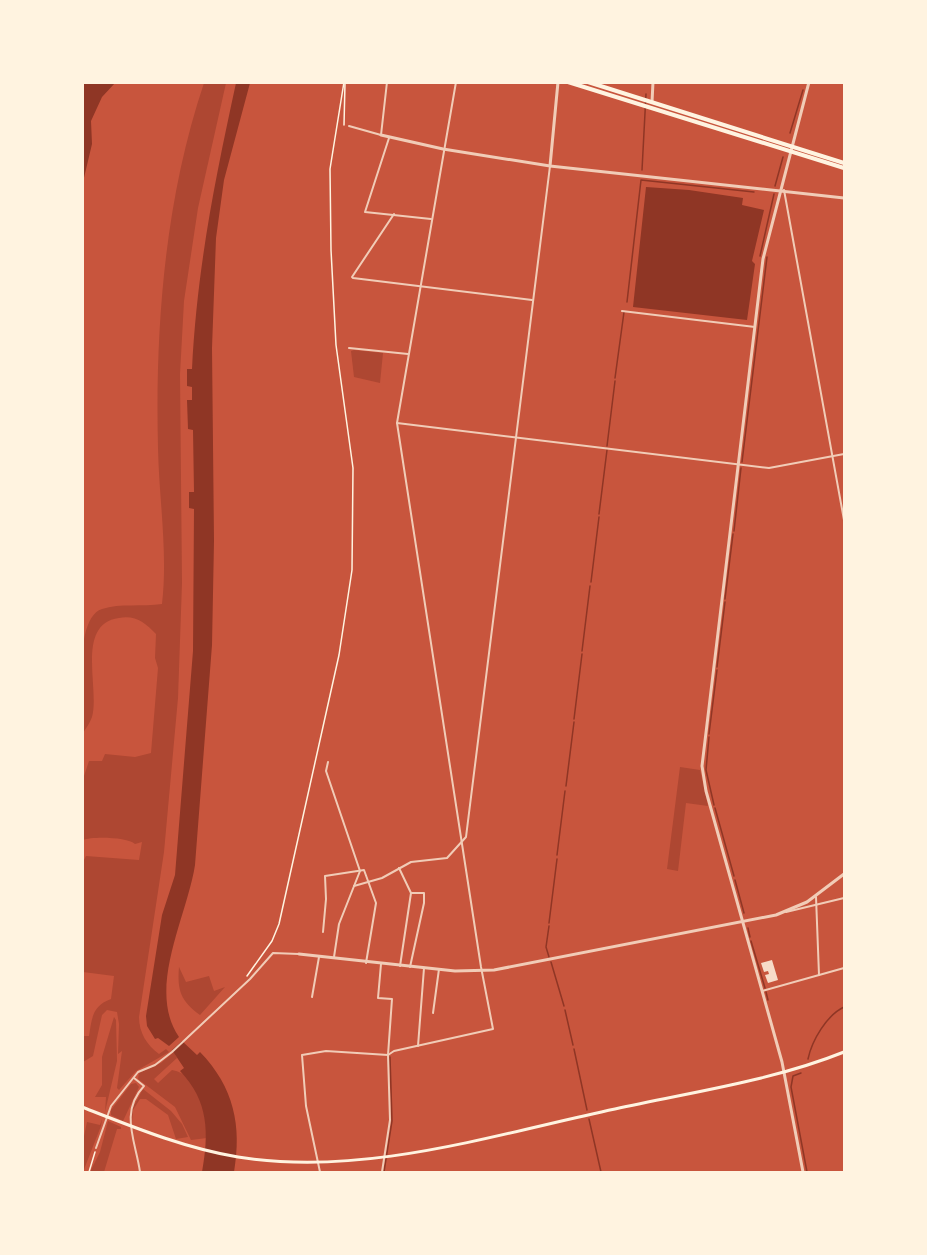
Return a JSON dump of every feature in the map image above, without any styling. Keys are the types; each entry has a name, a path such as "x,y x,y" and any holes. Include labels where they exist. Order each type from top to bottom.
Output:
{"main road":[{"path":"568,82 841,163 844,168"},
{"path":"588,82 791,149"},
{"path":"82,1107 185,1145 254,1159 321,1162 384,1158 784,1071 844,1052"}],"street":[{"path":"381,135 387,82"},
{"path":"320,1173 306,1106 302,1055 326,1051 388,1055 493,1029 462,845 397,423 456,82"},
{"path":"354,886 369,882 411,862 444,859 462,845 466,837 474,789 550,166 558,82"},
{"path":"652,103 653,82"},
{"path":"803,1173 784,1071 706,790 702,766 763,259 809,82"},
{"path":"349,126 443,149 550,166 844,198"},
{"path":"389,137 365,212 431,219"},
{"path":"782,190 844,520"},
{"path":"394,214 352,277 355,279 533,300"},
{"path":"622,311 755,327"},
{"path":"350,348 408,354"},
{"path":"397,423 769,468 844,454"},
{"path":"328,762 326,771 360,871 339,924 334,959"},
{"path":"399,868 411,893 400,966"},
{"path":"323,932 327,899 325,876 364,870 376,903 366,963"},
{"path":"786,912 816,896 844,874"},
{"path":"410,967 424,903 424,893 411,893"},
{"path":"816,896 819,975"},
{"path":"96,1148 111,1106 138,1072 161,1061 172,1052 250,979 273,953 280,951 366,963 482,971 743,923 844,898"},
{"path":"312,997 319,957"},
{"path":"381,964 378,998 392,999 388,1055 390,1120 382,1173"},
{"path":"418,1046 424,968"},
{"path":"762,991 844,968"},
{"path":"433,1013 439,969"},
{"path":"134,1078 144,1086 134,1099 129,1115 140,1173"}],"path":[{"path":"344,82 344,125"},
{"path":"247,977 272,941 279,924 339,655 352,570 353,468 336,345 331,250 330,165 344,82"},
{"path":"89,1173 96,1148"}],"shaded area":[{"path":"83,82 115,83 102,97 91,121 92,144 83,182"},
{"path":"204,83 226,83 198,208 184,301 180,374 182,583 178,698 164,852 139,1017 144,1038 151,1047 159,1054 166,1049 169,1052 136,1071 119,1090 117,1088 122,1051 118,1054 117,1012 107,1010 102,1015 93,1056 83,1062 83,1036 89,1036 96,1009 111,999 114,976 83,972 83,862 86,856 139,860 142,842 135,844 110,838 83,840 83,779 89,761 102,761 105,754 135,757 151,753 158,668 155,658 156,634 140,621 125,617 106,623 97,632 92,659 94,705 92,717 83,733 81,665 87,629 93,616 102,609 162,604 164,546 158,402 161,309 165,263 180,172"},
{"path":"236,83 250,83 224,180 216,238 212,348 214,541 212,645 195,865 167,975 166,997 170,1018 179,1037 169,1046 158,1038 155,1039 147,1026 146,1016 162,915 175,875 193,651 194,509 189,508 189,492 194,492 193,430 188,429 187,400 192,400 192,387 187,386 187,369 192,369 203,260 214,189"},
{"path":"646,187 689,190 743,198 742,205 764,210 752,261 755,264 747,320 633,307"},
{"path":"351,351 383,353 380,383 354,377"},
{"path":"680,767 700,770 708,806 686,803 678,871 667,869"},
{"path":"179,967 186,982 209,976 214,991 225,987 200,1015 184,1000 179,983"},
{"path":"114,1017 117,1061 105,1112 106,1097 95,1097 102,1085 102,1057"},
{"path":"182,1041 197,1055 200,1052 212,1065 228,1093 236,1123 234,1172 202,1172 206,1131 202,1106 190,1082 180,1071 184,1068 172,1050"},
{"path":"174,1052 177,1058 154,1079 158,1083 172,1070 182,1073 189,1079 200,1097 207,1138 191,1140 175,1107 138,1079 139,1073 161,1063"},
{"path":"136,1083 139,1087 123,1121 111,1115 111,1110 131,1084"},
{"path":"143,1089 171,1111 182,1124 188,1137 176,1139 168,1115 146,1099 140,1099 133,1110 132,1123 132,1109"},
{"path":"102,1119 101,1126 83,1172 83,1141 87,1122 100,1125"},
{"path":"108,1121 121,1129 117,1129 104,1172 90,1172 100,1152"}],"building":[{"path":"772,960 778,980 768,983 765,975 769,974 768,971 764,972 761,963"}],"waterway":[{"path":"790,133 803,90"},
{"path":"642,170 646,94"},
{"path":"775,186 783,157"},
{"path":"627,302 641,180 754,192"},
{"path":"760,256 774,194"},
{"path":"742,462 767,257"},
{"path":"615,378 624,312"},
{"path":"607,446 615,381"},
{"path":"599,514 607,450"},
{"path":"734,531 741,468"},
{"path":"591,582 599,517"},
{"path":"725,599 733,534"},
{"path":"582,651 590,586"},
{"path":"717,667 725,602"},
{"path":"574,719 582,654"},
{"path":"709,734 717,670"},
{"path":"566,786 574,722"},
{"path":"709,737 706,770 714,805"},
{"path":"557,855 565,791"},
{"path":"715,808 734,876"},
{"path":"549,923 557,859"},
{"path":"735,880 744,913"},
{"path":"549,926 546,947 549,957"},
{"path":"748,928 750,937"},
{"path":"751,941 765,988"},
{"path":"551,962 564,1006"},
{"path":"766,992 768,1000"},
{"path":"808,1059 821,1029 844,1007"},
{"path":"565,1010 573,1045"},
{"path":"574,1049 587,1110"},
{"path":"384,1172 392,1121 390,1057"},
{"path":"801,1073 793,1076 791,1087 807,1172"},
{"path":"589,1119 601,1172"}]}
